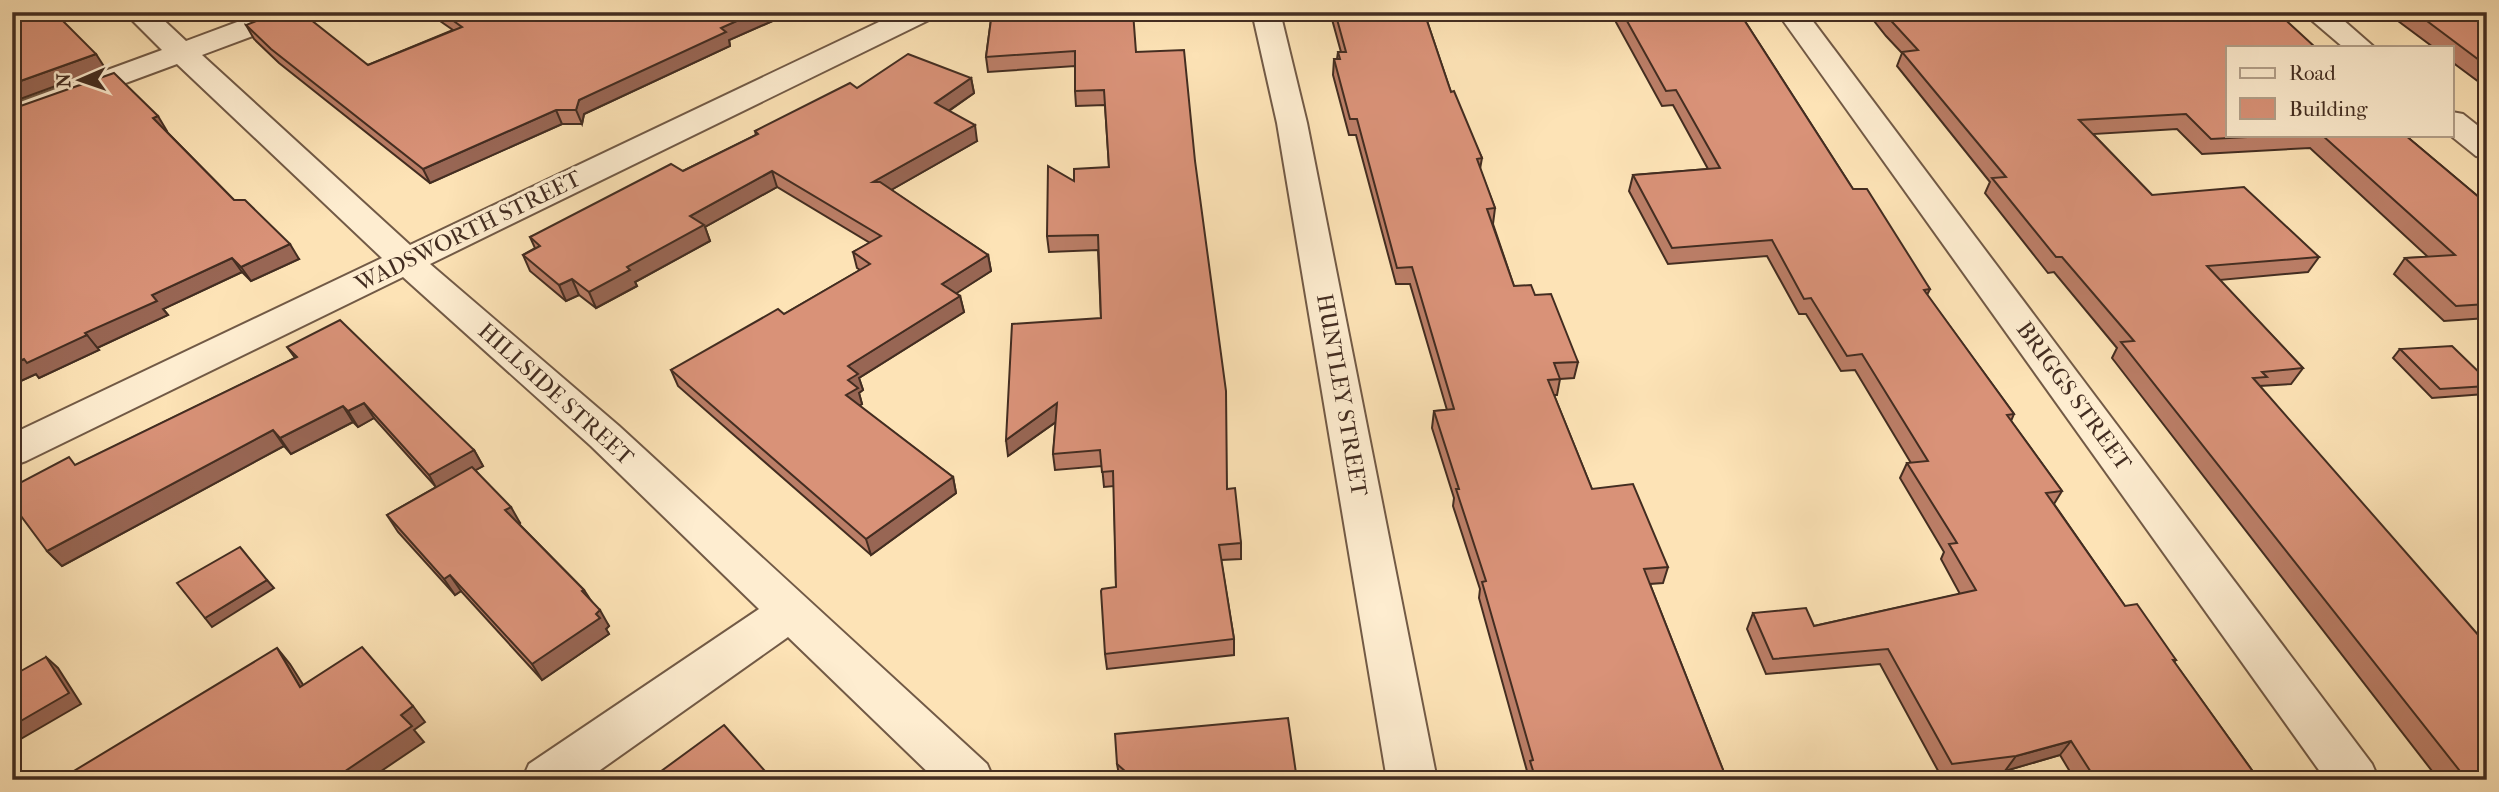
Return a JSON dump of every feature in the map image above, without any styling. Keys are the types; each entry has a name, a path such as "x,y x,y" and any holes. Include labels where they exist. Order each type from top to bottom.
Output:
{"street":[{"name":"HILLSIDE STREET","path":"138,12 406,261 605,436 970,780"},
{"path":"12,116 291,12"},
{"name":"WADSWORTH STREET","path":"12,451 923,12"},
{"name":"HUNTLEY STREET","path":"1266,12 1295,136 1412,780"},
{"name":"BRIGGS STREET","path":"1791,12 2355,780"},
{"path":"2316,12 2359,46"},
{"path":"2454,123 2487,149"},
{"path":"546,780 790,611"}],"building":[{"path":"12,12 54,12 96,54 12,84"},
{"path":"279,12 301,12 368,65 462,27 441,12 757,12 721,28 726,32 579,100 576,110 556,110 423,169 271,49 246,25"},
{"path":"992,12 1133,12 1136,52 1184,50 1195,161 1226,391 1227,489 1235,488 1241,543 1219,545 1234,639 1105,654 1101,591 1116,587 1113,471 1102,472 1100,450 1053,454 1057,403 1006,440 1012,324 1101,318 1098,235 1047,236 1048,166 1074,181 1074,169 1109,167 1104,90 1075,91 1075,51 986,57"},
{"path":"1335,12 1424,12 1451,92 1454,91 1482,158 1477,159 1495,208 1487,209 1514,286 1531,285 1535,295 1551,294 1578,362 1554,363 1560,379 1548,380 1592,489 1633,484 1668,567 1644,569 1727,780 1536,780 1530,761 1533,760 1482,582 1486,581 1434,411 1454,409 1412,267 1397,268 1357,119 1350,119 1334,59 1340,59 1338,52 1346,52"},
{"path":"1622,12 1739,12 1853,189 1867,189 1930,289 1924,290 2014,414 2007,415 2062,491 2046,493 2125,606 2137,604 2176,660 2173,660 2259,780 2096,780 2071,741 2016,756 1952,764 1888,649 1773,659 1753,613 1806,608 1814,626 1976,590 1949,544 1957,543 1907,463 1928,461 1862,354 1847,356 1811,298 1804,299 1772,240 1672,248 1633,175 1720,168 1676,90 1666,91"},
{"path":"1883,12 2277,12 2314,46 2226,46 2226,136 2266,136 2211,139 2186,114 2079,120 2152,195 2244,187 2319,257 2207,266 2303,368 2262,372 2267,377 2253,378 2487,645 2487,780 2467,780 2121,342 2134,341 2062,257 2056,257 1992,178 2006,177 1902,52 1918,50"},
{"path":"2415,12 2487,12 2487,66"},
{"path":"908,54 971,78 935,103 975,125 873,182 880,182 988,255 942,284 960,296 848,366 858,374 848,380 858,388 846,395 953,477 866,539 671,370 778,309 784,314 870,264 853,252 881,236 772,171 690,216 704,225 627,267 630,270 589,292 572,279 559,285 523,255 540,246 530,237 671,164 683,171 758,134 755,131 850,83 857,88"},
{"path":"114,73 158,116 153,118 234,200 245,200 290,244 241,267 232,258 152,295 157,301 85,333 87,335 27,363 24,359 12,364 12,109"},
{"path":"2323,136 2406,136 2487,204 2487,304 2456,306 2405,258 2455,255"},
{"path":"340,320 474,450 429,475 364,403 348,411 343,406 280,438 273,430 47,551 12,504 12,487 69,457 75,465 297,357 287,347"},
{"path":"2452,346 2487,380 2487,386 2440,389 2400,349"},
{"path":"472,467 511,507 505,510 584,590 582,591 600,610 596,614 600,618 532,664 450,575 444,579 387,515"},
{"path":"240,547 267,580 205,618 177,583"},
{"path":"362,647 413,706 401,715 412,726 332,780 59,780 277,648 300,687"},
{"path":"46,657 69,693 12,726 12,676"},
{"path":"1288,718 1297,780 1135,780 1117,764 1115,734"},
{"path":"724,725 773,780 649,780"}]}
